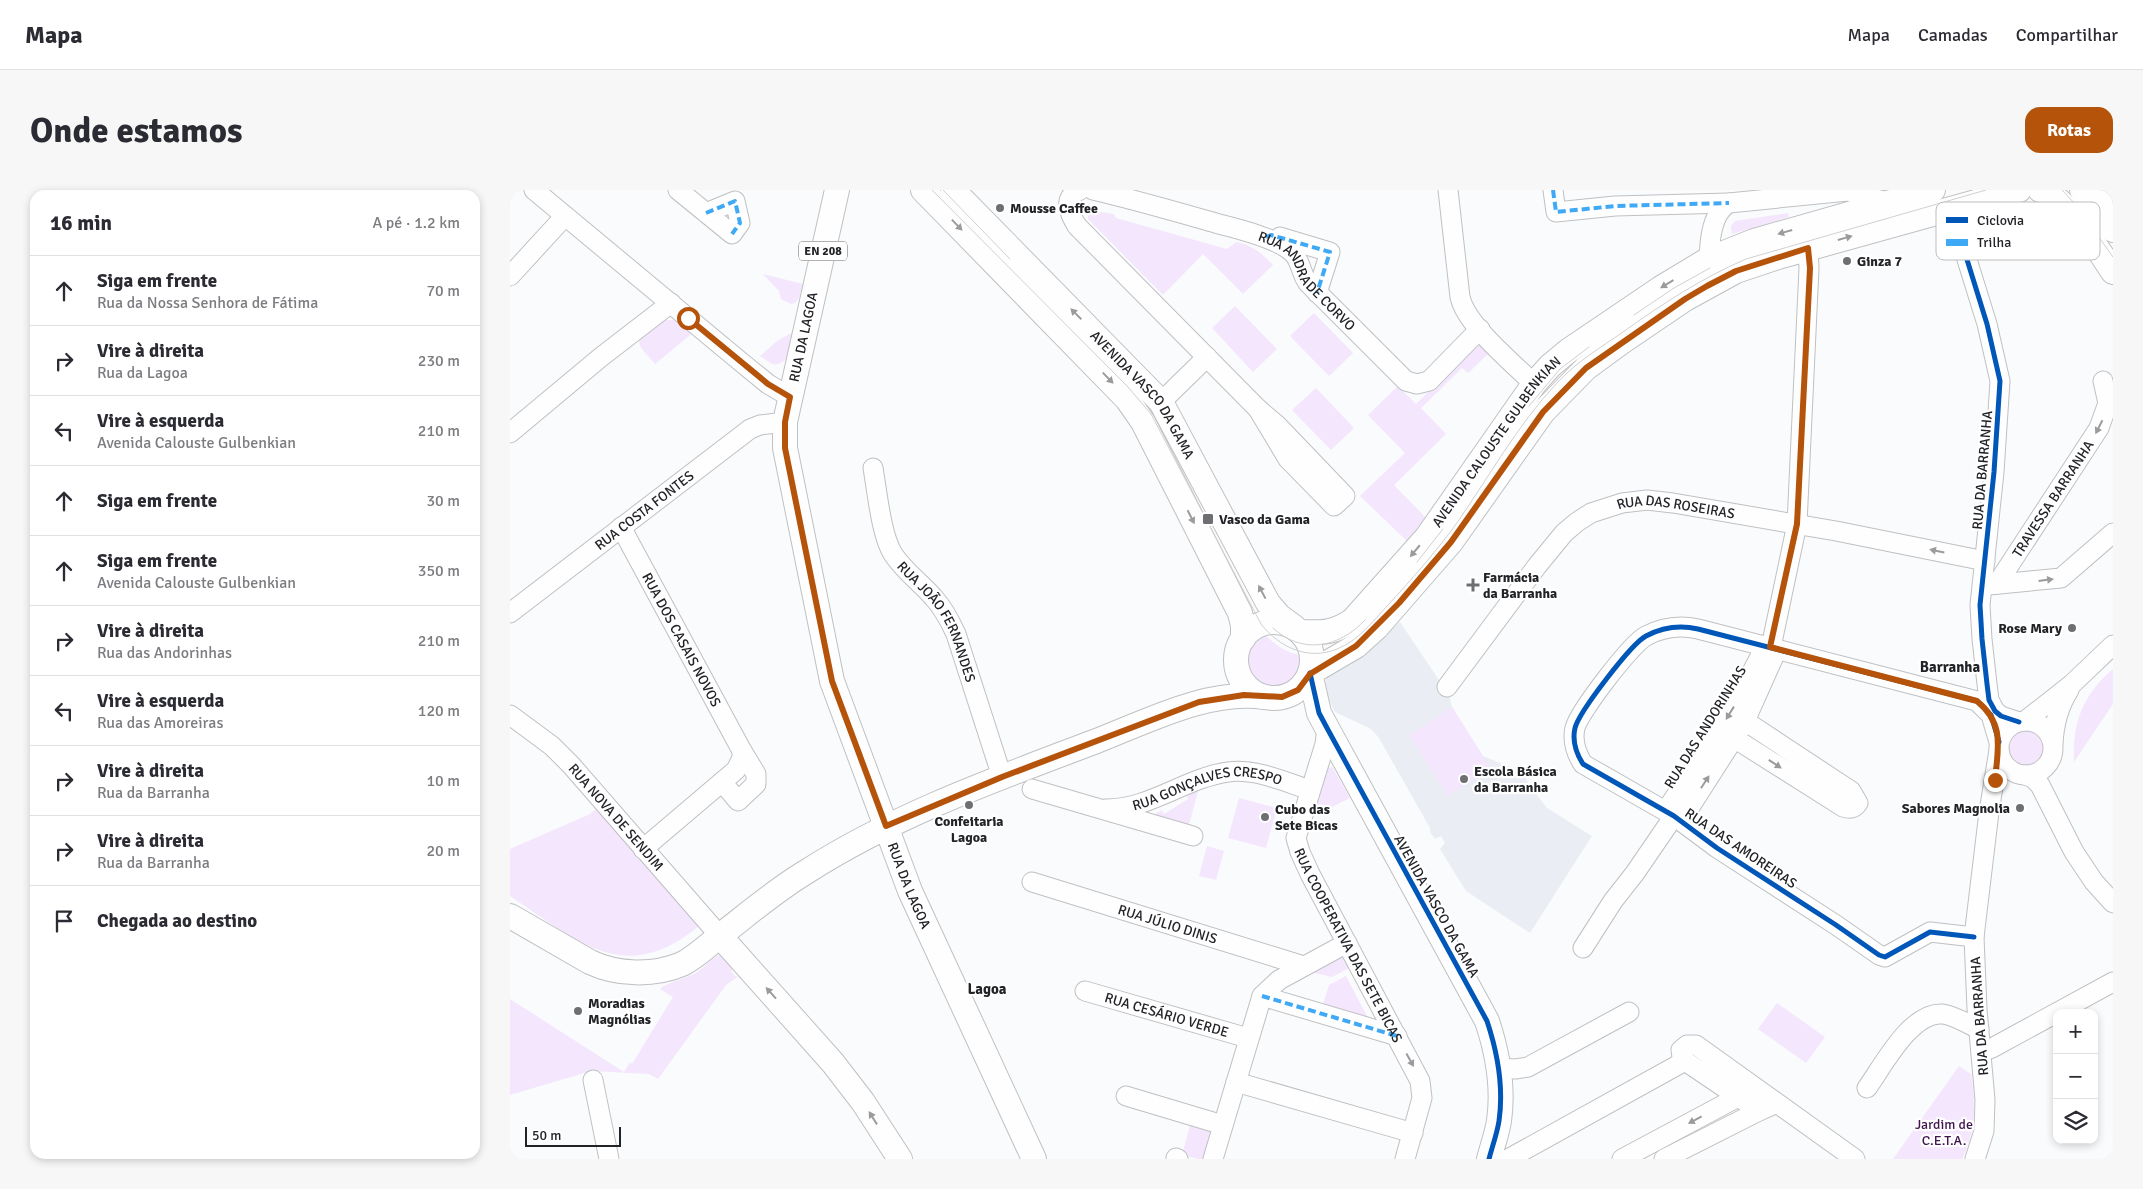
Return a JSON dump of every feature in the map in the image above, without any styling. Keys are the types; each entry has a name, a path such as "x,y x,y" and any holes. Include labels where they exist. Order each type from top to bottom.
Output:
{"main road":[{"name":"RUA DA LAGOA","path":"837,190 785,422 785,448 830,672 838,700 910,891 1034,1159"},
{"name":"AVENIDA VASCO DA GAMA","path":"923,190 1127,399 1142,422 1240,613 1243,626 1240,647"},
{"name":"AVENIDA VASCO DA GAMA","path":"953,190 1161,402 1268,603 1279,616 1297,630"},
{"name":"AVENIDA CALOUSTE GULBENKIAN","path":"1297,630 1322,634 1336,631 1359,614 1427,536 1534,384 1550,366 1568,351 1661,288 1709,259 1754,241 1933,190"},
{"name":"AVENIDA CALOUSTE GULBENKIAN","path":"1974,202 2019,190"},
{"path":"2082,190 2091,202"},
{"path":"2048,192 2062,202"},
{"name":"AVENIDA CALOUSTE GULBENKIAN","path":"1310,674 1356,646 1399,603 1451,542 1532,426 1577,376 1622,341 1685,299 1717,281 1751,266 1936,212"},
{"path":"2100,213 2113,230"},
{"path":"2100,254 2113,272"},
{"path":"510,916 596,965 610,969 639,972 680,964 695,956 716,932 804,873 886,826 1002,777 1199,702 1244,695 1273,697 1298,690 1310,674 1312,653 1306,638 1297,630 1277,622 1268,622 1251,630 1240,647 1231,671 1225,680 1199,702"},
{"path":"1240,647 1237,665 1243,680 1254,692 1273,697"},
{"name":"AVENIDA VASCO DA GAMA","path":"1310,674 1320,713 1327,728 1487,1021 1500,1068 1499,1122 1489,1159"},
{"name":"AVENIDA VASCO DA GAMA","path":"1273,697 1304,708 1327,728"},
{"name":"RUA NOVA DE SENDIM","path":"716,932 833,1063 863,1102 900,1159"},
{"path":"1014,1159 1023,1144 1022,1136"}],"street":[{"path":"534,190 768,384 790,397"},
{"path":"678,190 706,213"},
{"path":"1080,190 1073,193 1069,198 1068,204 1077,226 1346,496 1334,506 1288,459 1258,408"},
{"name":"RUA ANDRADE CORVO","path":"1093,190 1266,237 1293,253 1298,260 1304,277 1317,293 1401,378 1417,384 1428,381 1480,330"},
{"path":"1448,190 1463,309 1480,330 1534,384"},
{"path":"1553,190 1556,212 1615,206 1729,203 1848,191 1890,202"},
{"path":"2098,190 2113,209"},
{"path":"1717,281 1711,277 1709,259 1716,215 1723,206 1729,203"},
{"path":"510,276 565,216"},
{"path":"1266,237 1271,235 1330,252 1317,293"},
{"name":"RUA DAS ANDORINHAS","path":"1674,816 1671,803 1731,712 1763,651 1770,647 1797,524 1810,268 1808,248"},
{"name":"RUA DA BARRANHA","path":"1967,260 1987,324 2000,381 1998,426 1985,561 1990,584 1980,621 1990,700 1995,711 2001,716 2022,721"},
{"path":"510,433 671,303"},
{"path":"1161,402 1207,357"},
{"name":"TRAVESSA BARRANHA","path":"1990,584 2099,428 2108,403 2108,386"},
{"name":"RUA COSTA FONTES","path":"510,613 750,429 760,425 785,422"},
{"name":"RUA JOÃO FERNANDES","path":"873,468 887,540 891,551 899,563 935,599 947,615 956,634 1002,777"},
{"name":"RUA DAS ROSEIRAS","path":"1448,686 1564,533 1591,513 1622,502 1648,500 1797,524 1985,561"},
{"name":"RUA DOS CASAIS NOVOS","path":"621,528 756,774 756,784 738,801 722,782"},
{"path":"1990,584 2061,578 2113,533"},
{"name":"RUA DAS AMOREIRAS","path":"1974,937 1930,932 1885,957 1879,955 1717,848 1674,816 1583,764 1574,746 1574,735 1578,719 1627,654 1644,637 1676,626 1770,647 1964,696 1977,701 1991,715"},
{"path":"2113,645 2072,684 2022,721 2008,727 1999,746 2003,764 2022,775 2033,778 2040,785 2074,852 2094,882 2113,903"},
{"name":"RUA DAS ANDORINHAS","path":"1583,948 1613,901 1635,873 1674,816 1686,812 1745,721 1775,654 1770,647"},
{"path":"2072,684 2057,714 2054,728 2053,785 2062,812 2084,853 2113,890"},
{"name":"RUA NOVA DE SENDIM","path":"510,715 552,746 716,932"},
{"name":"RUA DA BARRANHA","path":"1975,1159 1982,1141 1985,1119 1974,937 1999,746 1991,715"},
{"path":"1734,738 1843,807 1849,809 1855,807 1858,803 1851,791 1745,721"},
{"path":"2022,721 2042,726 2051,736 2053,751 2043,770 2022,775"},
{"name":"RUA COOPERATIVA DAS SETE BICAS","path":"1327,728 1325,744 1297,832 1297,845 1347,943 1414,1066 1422,1090 1413,1133 1405,1159"},
{"path":"643,849 722,782 740,764 742,751"},
{"name":"RUA GONÇALVES CRESPO","path":"1105,809 1134,806 1208,777 1230,772 1259,775 1310,790"},
{"name":"RUA DA BARRANHA","path":"1989,812 2004,787 2022,775"},
{"path":"1032,789 1193,836"},
{"name":"RUA JÚLIO DINIS","path":"1032,882 1304,966"},
{"path":"1213,1159 1262,996 1279,980 1347,943"},
{"path":"1981,1051 1992,1048 2113,982"},
{"name":"RUA CESÁRIO VERDE","path":"1085,991 1248,1038"},
{"path":"1262,996 1397,1036"},
{"path":"1500,1068 1515,1069 1528,1067 1629,1012"},
{"path":"1866,1088 1906,1032 1919,1021 1931,1015 1943,1014 1979,1029"},
{"path":"1759,1111 1685,1061 1681,1050 1688,1044 1696,1045 1855,1159"},
{"path":"1508,1159 1685,1061"},
{"path":"593,1080 609,1159"},
{"path":"1236,1082 1413,1133"},
{"path":"1622,1159 1738,1097 1750,1083"},
{"path":"1126,1096 1223,1126"},
{"path":"1664,1159 1777,1103"}],"shaded area":[{"name":"Escola Básica da Barranha","path":"1400,622 1449,695 1452,707 1483,756 1523,772 1529,785 1547,808 1592,836 1530,933 1466,891 1440,849 1445,843 1441,836 1435,839 1430,832 1430,828 1379,738 1371,729 1335,712 1323,689 1328,673 1349,663"}],"green space":[{"path":"1093,211 1114,214 1116,218 1227,249 1236,242 1242,243 1256,250 1273,265 1243,294 1203,254 1163,295 1088,219 1088,214"},
{"path":"1788,213 1789,217 1732,234 1731,226 1735,221"},
{"path":"763,274 803,284 799,298 795,303 791,304 781,299 779,291"},
{"path":"1235,306 1277,349 1253,372 1212,328"},
{"path":"1314,313 1353,353 1329,376 1290,336"},
{"path":"664,320 679,320 695,331 655,364 641,348 639,342 642,337"},
{"path":"795,331 789,354 783,362 772,364 760,356 777,341"},
{"path":"1479,342 1489,353 1468,373 1462,368 1421,408 1446,434 1394,485 1428,520 1409,543 1360,496 1405,453 1368,415 1398,386 1416,404"},
{"path":"1316,388 1354,428 1331,450 1292,410"},
{"path":"1262,632 1282,648 1306,656 1302,673 1293,684 1282,690 1270,690 1259,686 1250,678 1245,666 1245,652 1248,646"},
{"path":"2113,669 2113,704 2074,762 2075,734 2082,710 2094,689"},
{"path":"1452,707 1491,769 1448,796 1409,735"},
{"path":"2026,731 2038,736 2043,748 2038,760 2026,765 2014,760 2009,748 2014,736"},
{"path":"1332,767 1350,798 1310,818 1327,768"},
{"path":"1199,788 1188,828 1150,817 1162,810 1164,814 1188,799 1187,796"},
{"path":"1239,798 1277,808 1266,848 1228,838"},
{"path":"598,807 700,925 673,944 648,954 624,956 602,951 557,928 510,896 510,849 590,814"},
{"path":"1207,846 1224,851 1216,880 1199,876"},
{"path":"721,954 737,966 731,971 736,977 742,974 726,985 658,1079 649,1074 591,1071 510,1095 510,999 624,1072 630,1062 632,1064 673,997 660,989 696,973"},
{"path":"1343,955 1353,966 1332,977 1310,972"},
{"path":"1346,976 1370,1022 1322,1007 1329,985"},
{"path":"1777,1003 1825,1037 1806,1063 1758,1029"},
{"name":"Jardim de C.E.T.A.","path":"1959,1066 1971,1074 1974,1096 1972,1128 1967,1149 1962,1159 1893,1159"},
{"path":"1191,1122 1216,1129 1208,1159 1198,1159 1182,1155"}],"tram line":[{"path":"932,190 1128,387 1151,414 1261,624 1285,645 1295,650 1315,653 1326,652 1345,645 1371,624 1446,537 1542,399 1564,375 1580,362 1652,311 1714,274 1746,259 1936,204"},
{"path":"943,190 1010,259"},
{"path":"1944,202 1986,190"},
{"path":"2062,190 2073,202"},
{"path":"2100,239 2113,257"},
{"path":"1634,315 1674,288 1710,268"},
{"path":"1529,406 1560,369 1589,347"},
{"path":"1417,562 1443,529"},
{"path":"1273,628 1284,637 1296,642 1320,645 1344,637 1365,620"}],"marked path":[{"path":"1553,190 1556,212 1615,206 1729,203"},
{"path":"706,213 735,201 740,223 732,234"},
{"path":"1266,237 1271,235 1330,252 1317,293"},
{"path":"1262,996 1397,1036"}],"cycle path":[{"path":"1967,260 1987,324 2000,381 1994,472 1980,605 1982,639 1989,700 1995,711 2001,716 2019,722"},
{"path":"1974,937 1930,932 1885,957 1879,955 1717,848 1674,816 1583,764 1575,747 1574,733 1579,720 1595,694 1618,664 1639,642 1646,636 1659,631 1685,627 1977,701 1991,715 1999,742"},
{"path":"1310,673 1319,713 1487,1021 1497,1058 1501,1095 1498,1126 1489,1159"}],"place":[{"name":"Mousse Caffee","path":"1000,208"},
{"name":"Ginza 7","path":"1847,261"},
{"name":"Vasco da Gama","path":"1208,519"},
{"name":"Farmácia da Barranha","path":"1473,585"},
{"name":"Rose Mary","path":"2072,628"},
{"name":"Escola Básica da Barranha","path":"1464,779"},
{"name":"Confeitaria Lagoa","path":"969,805"},
{"name":"Sabores Magnolia","path":"2020,808"},
{"name":"Cubo das Sete Bicas","path":"1265,817"},
{"name":"Moradias Magnólias","path":"578,1011"}],"district":[{"name":"Barranha","path":"1950,667"},
{"name":"Lagoa","path":"987,989"}],"route":[{"path":"688,318 768,384 790,397 785,422 785,448 832,681 886,826 1002,777 1199,702 1244,695 1282,697 1298,690 1310,674 1356,646 1399,603 1451,542 1543,412 1586,368 1622,341 1707,286 1736,271 1808,248 1810,268 1805,334 1797,524 1770,647 1964,696 1977,701 1984,706 1996,725 1999,750 1995,780"}]}
